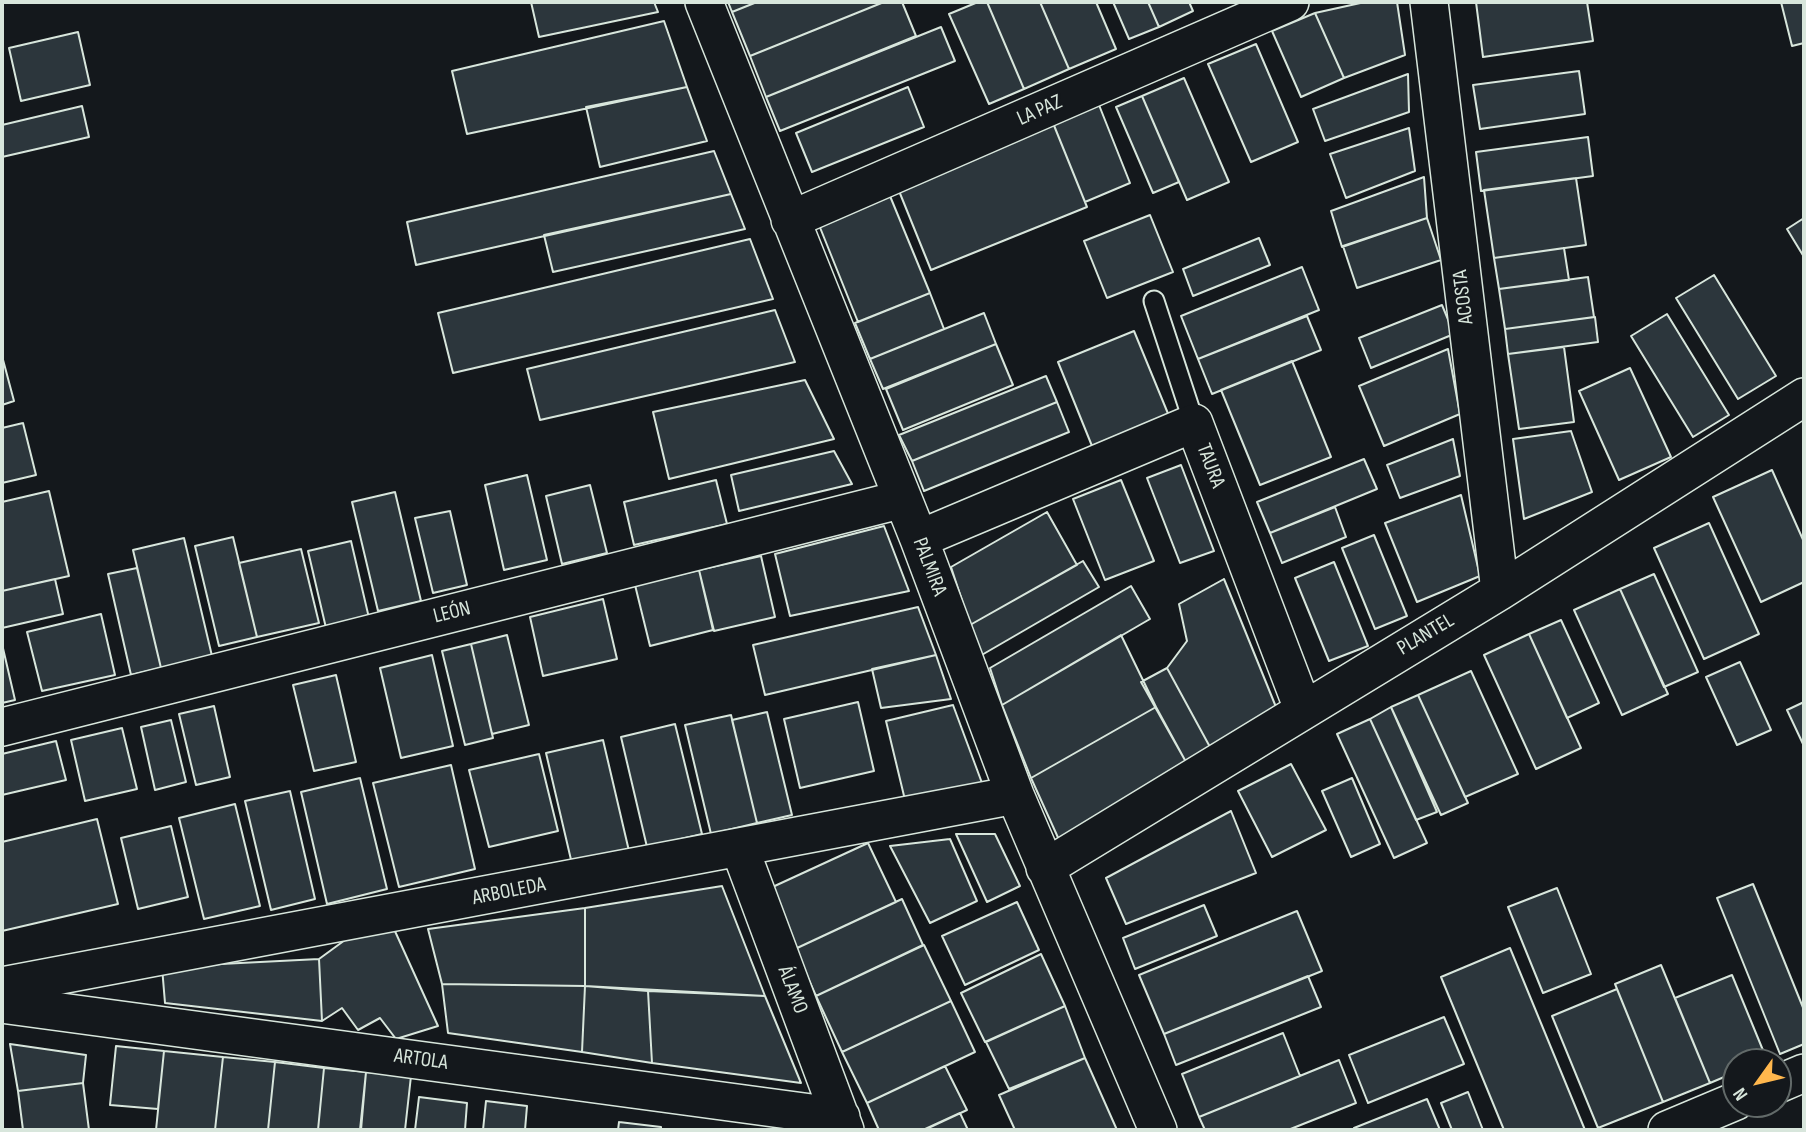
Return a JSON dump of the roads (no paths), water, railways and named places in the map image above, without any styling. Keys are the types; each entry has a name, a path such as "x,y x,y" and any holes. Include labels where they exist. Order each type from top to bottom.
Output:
{"street":[{"name":"PALMIRA","path":"704,2 919,539 1015,795 1158,1130"},
{"name":"LA PAZ","path":"790,220 1290,2"},
{"name":"ACOSTA","path":"1429,2 1500,591"},
{"name":"PLANTEL","path":"1045,868 1500,591 1804,397"},
{"name":"TAURA","path":"919,539 1194,423 1303,709"},
{"name":"LEÓN","path":"2,727 903,499"},
{"name":"ARBOLEDA","path":"2,986 740,849 1015,795"},
{"name":"ÁLAMO","path":"740,849 843,1124"},
{"name":"ARTOLA","path":"2,1004 843,1124"},
{"path":"1667,1130 1722,1107"}],"lane":[{"path":"1154,301 1194,423"}]}
